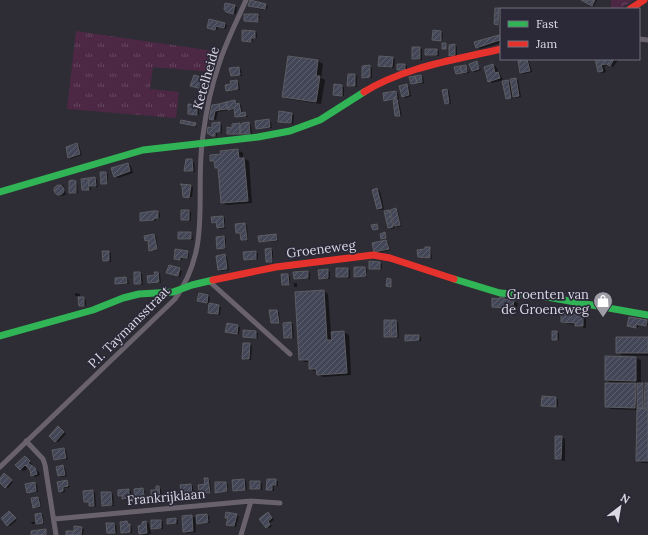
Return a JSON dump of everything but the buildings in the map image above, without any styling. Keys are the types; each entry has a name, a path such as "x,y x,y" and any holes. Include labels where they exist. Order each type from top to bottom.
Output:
{"street":[{"name":"Ketelheide","path":"202,142 208,106 219,64 246,0"},
{"path":"632,8 644,0"},
{"path":"0,192 143,150 202,142 258,137 290,131 320,120 369,89 392,78 500,49"},
{"name":"P.I. Taymansstraat","path":"0,467 175,299 182,289 192,271 197,253 200,230 199,158 202,142"},
{"name":"Groeneweg","path":"0,336 93,310 123,298 139,294 173,292 276,266 373,255 390,258 467,284 500,293 547,297 648,315"},
{"path":"210,282 290,354"},
{"path":"26,441 43,459 56,535"},
{"path":"242,535 252,501"},
{"name":"Frankrijklaan","path":"54,519 252,501 280,503"}],"green space":[{"path":"611,0 634,0 622,8 611,8"},
{"path":"76,31 221,52 214,72 153,67 150,89 179,92 176,118 67,109"}],"traffic: fast":[{"path":"0,192 143,150 258,137 290,131 320,120 364,92"},
{"path":"454,279 500,293 547,297 648,315"},
{"path":"0,336 93,310 123,298 139,294 173,292 192,285 213,280"}],"traffic: jam":[{"path":"632,8 644,0"},
{"path":"364,92 379,83 413,70 500,49"},
{"path":"213,280 276,267 373,255 390,258 454,279"}],"place":[{"name":"Groenten van de Groeneweg","path":"603,318"}]}
